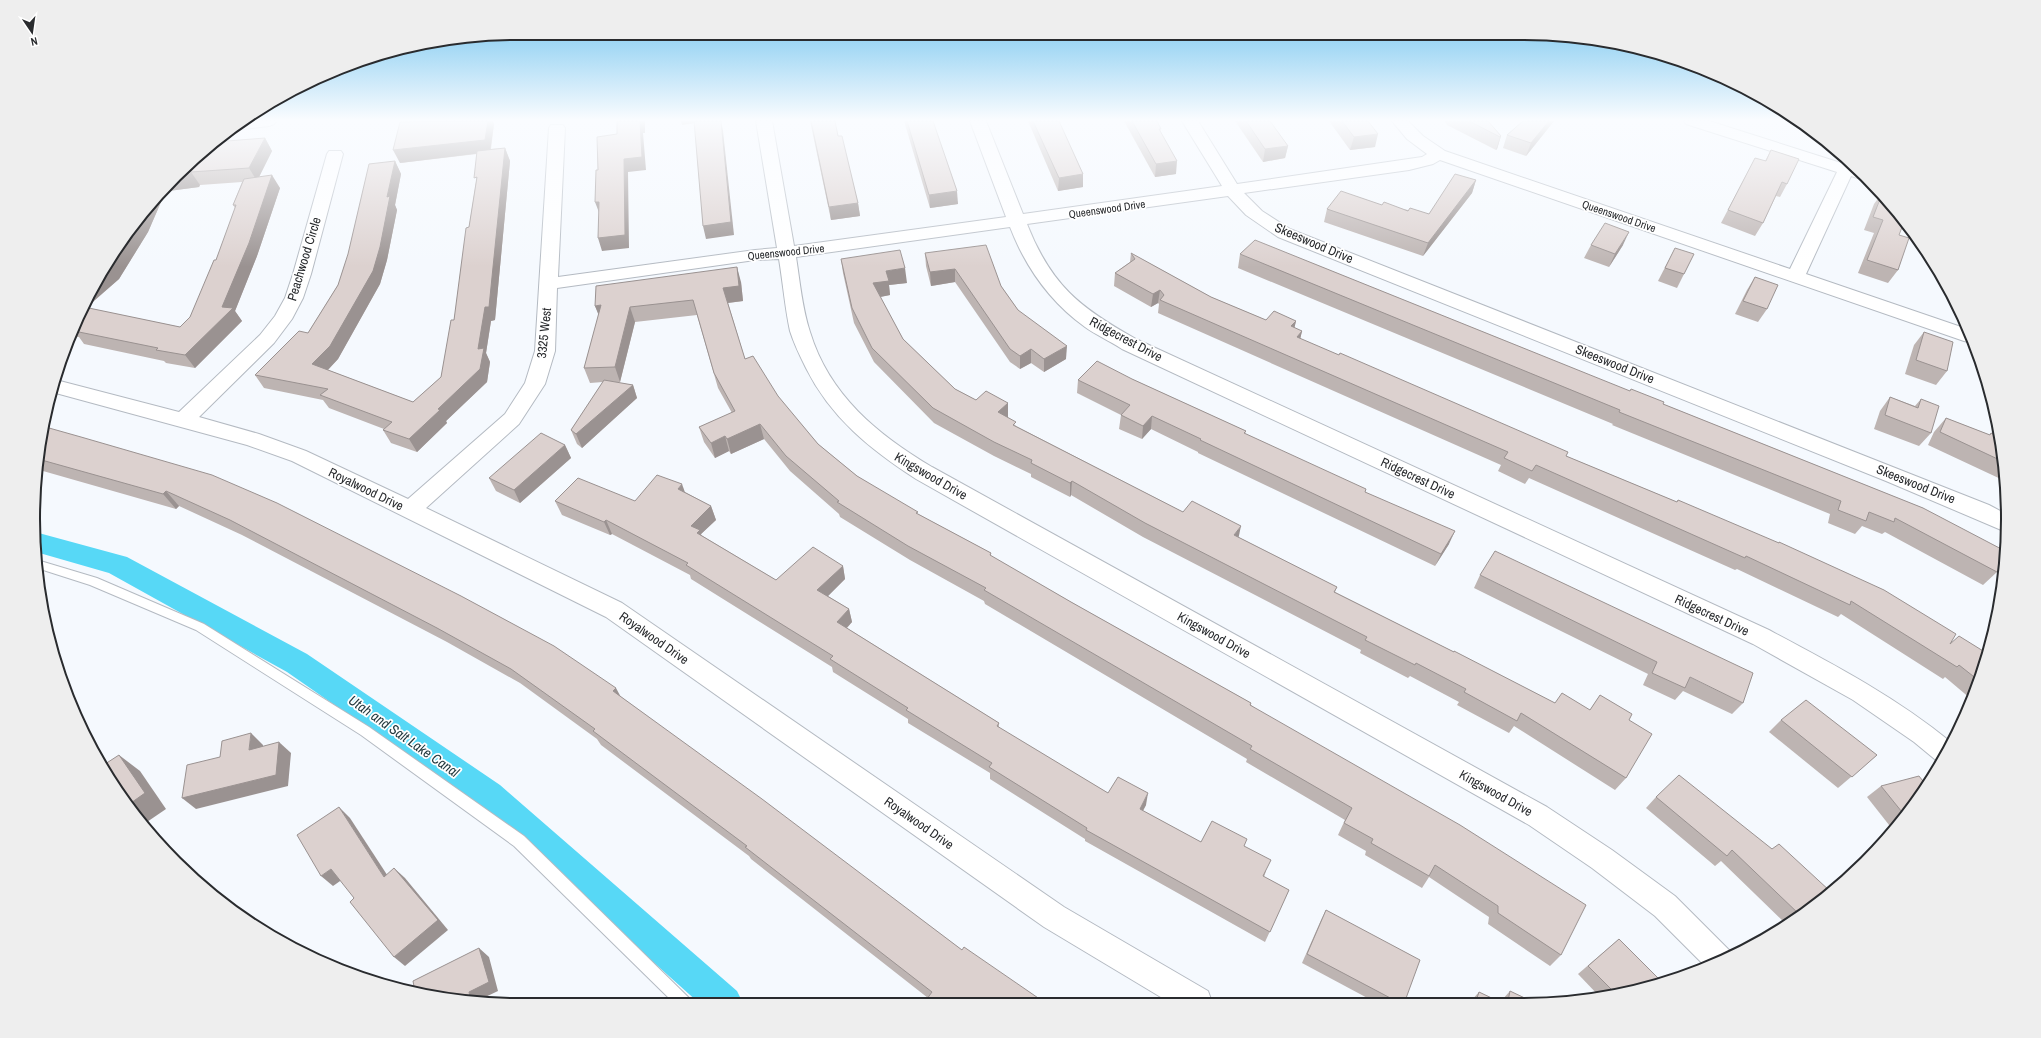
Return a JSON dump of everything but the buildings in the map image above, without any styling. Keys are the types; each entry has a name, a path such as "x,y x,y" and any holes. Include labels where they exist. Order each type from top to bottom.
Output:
{"street":[{"name":"Peachwood Circle","path":"184,420 267,339 283,319 294,298 302,274 331,169"},
{"name":"3325 West","path":"410,510 512,419 535,384 544,351 555,169"},
{"name":"Kingswood Drive","path":"772,169 800,332 810,360 829,392 855,424 888,452 1538,816 1602,859 1665,906 1716,957"},
{"name":"Ridgecrest Drive","path":"997,169 1026,245 1050,284 1064,300 1098,327 1129,344 1761,637 1862,692 1923,734 1942,749"},
{"name":"Skeeswood Drive","path":"1220,169 1233,190 1249,209 1263,220 1284,232 1886,472 1981,511 2001,521"},
{"name":"Queenswood Drive","path":"548,284 755,255 786,253 1018,222 1378,169"},
{"name":"Queenswood Drive","path":"1484,169 1965,335"},
{"path":"1796,276 1851,171"},
{"name":"Royalwood Drive","path":"58,387 252,439 298,456 614,610 1054,918 1190,998"}],"lane":[{"path":"42,566 92,581 200,627 365,731 519,841 679,998"}],"waterway":[{"name":"Utah and Salt Lake Canal","path":"41,543 117,565 297,663 489,795 719,998"}]}
